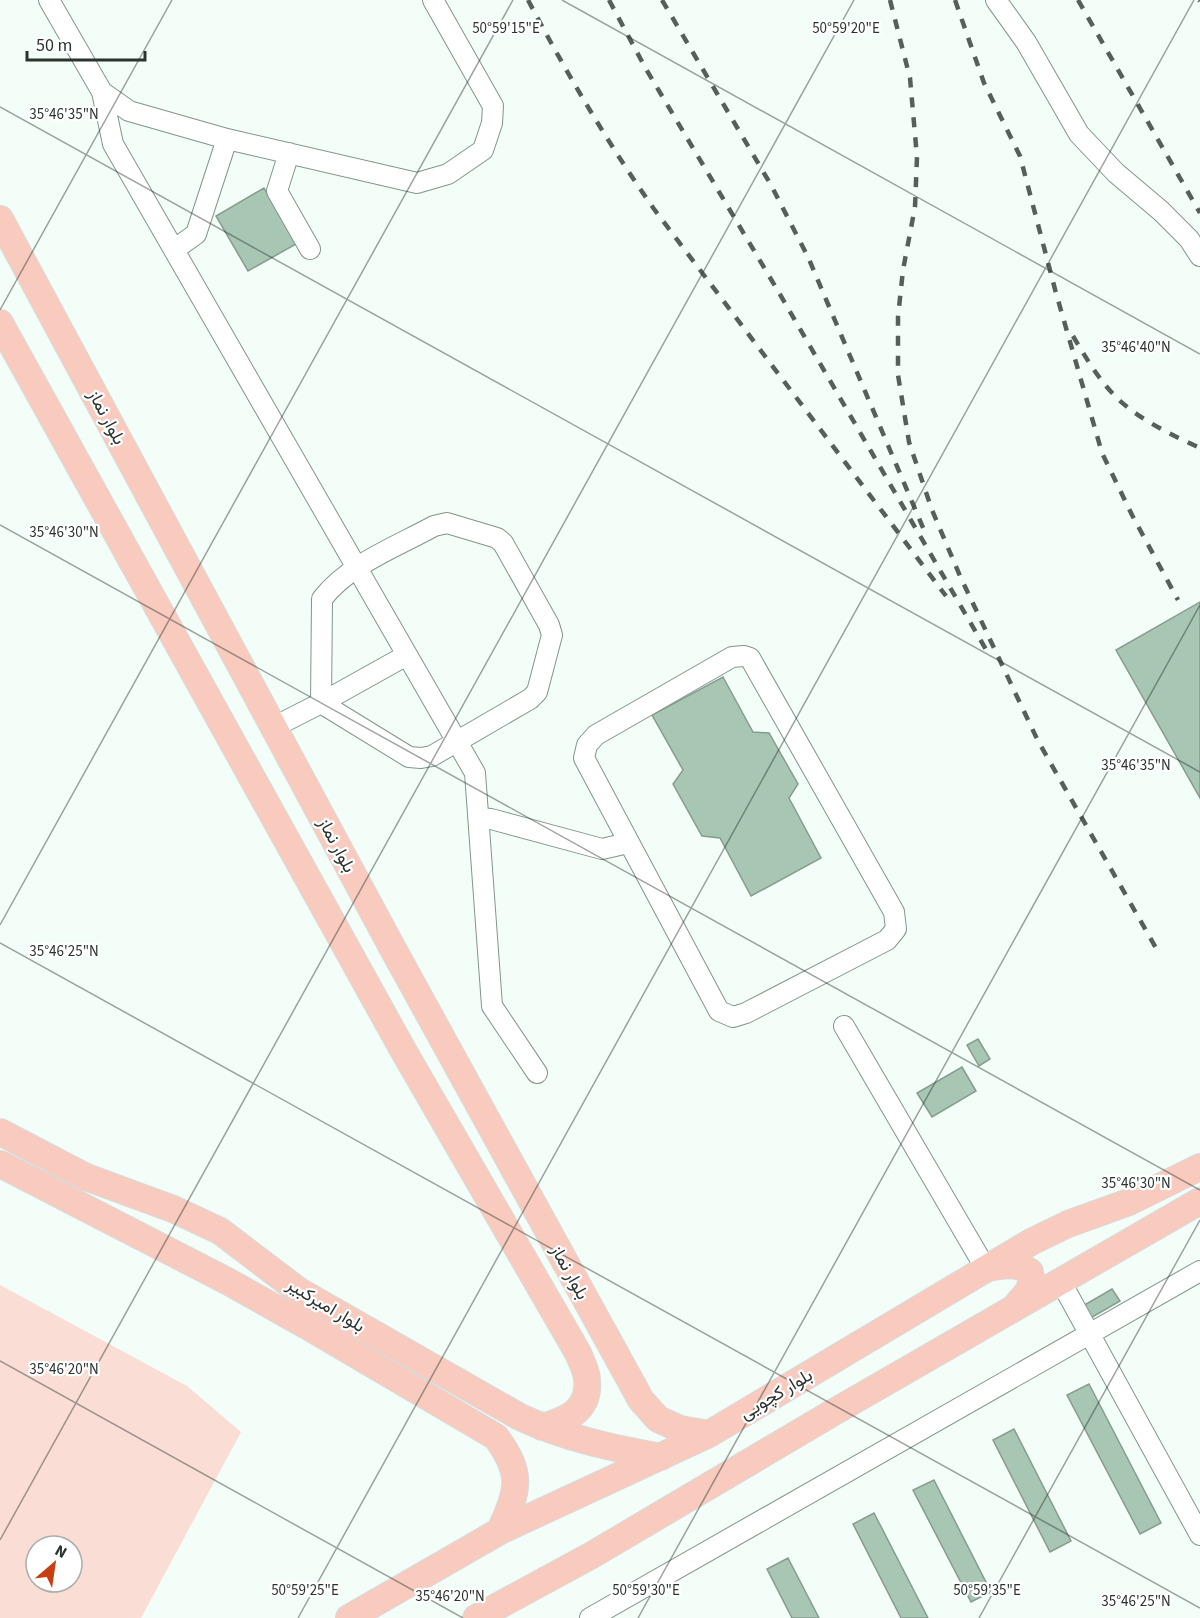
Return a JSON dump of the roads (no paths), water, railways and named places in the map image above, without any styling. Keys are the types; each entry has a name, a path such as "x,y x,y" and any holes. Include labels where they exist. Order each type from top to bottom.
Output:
{"main road":[{"name":"بلوار نماز","path":"0,219 393,949 641,1400 658,1419 680,1429 709,1434"},
{"name":"بلوار نماز","path":"0,323 381,1011 578,1353 588,1378 586,1397 578,1410 566,1420 542,1427"},
{"path":"361,975 385,976 391,968 393,949"},
{"path":"381,1011 384,999 393,991 405,988 417,992"},
{"name":"بلوار امیرکبیر","path":"0,1132 86,1177 197,1219 219,1231 299,1291 520,1417 542,1427 605,1447 661,1456"},
{"name":"بلوار امیرکبیر","path":"0,1164 230,1282 496,1437 507,1453 515,1473 515,1498 500,1531"},
{"name":"بلوار کچویی","path":"349,1618 500,1531 709,1434 1049,1233 1129,1202 1200,1167"},
{"path":"476,1618 592,1555 1200,1202"},
{"path":"230,1282 214,1267 210,1256 211,1251 220,1245 244,1248"},
{"path":"986,1269 1021,1265 1030,1272 1032,1283 1014,1308"}],"street":[{"path":"48,0 102,92 113,144 475,773 492,1006 537,1073"},
{"path":"102,92 129,111 227,139 417,183 448,174 483,150 492,123 494,106 433,0"},
{"path":"996,0 1026,42 1079,134 1116,173 1189,238 1200,256"},
{"path":"174,249 196,234 227,139"},
{"path":"289,153 278,191 310,249"},
{"path":"447,524 497,538 503,543 549,625 552,635 537,692 530,699 432,756 410,757 321,703 322,599 332,586 356,568 434,526 447,524"},
{"path":"274,727 407,655"},
{"path":"744,656 750,658 894,912 896,929 887,940 746,1013 733,1017 719,1011 628,843 584,758 587,745 596,735 732,657 744,656"},
{"path":"479,818 602,849 628,843"},
{"path":"844,1026 986,1269"},
{"path":"590,1618 612,1613 1200,1271"},
{"path":"1061,1282 1200,1535"}],"railway":[{"path":"528,0 588,106 654,209 946,596"},
{"path":"609,0 646,69 988,653"},
{"path":"662,0 771,185 808,257 924,530"},
{"path":"890,0 910,78 917,157 915,207 903,270 898,317 898,375 909,442 932,510 960,576 1038,741 1156,948"},
{"path":"955,0 984,83 1020,156 1102,453 1132,515 1178,600"},
{"path":"1078,0 1200,213"},
{"path":"1073,336 1100,378 1128,408 1168,433 1200,448"}]}
